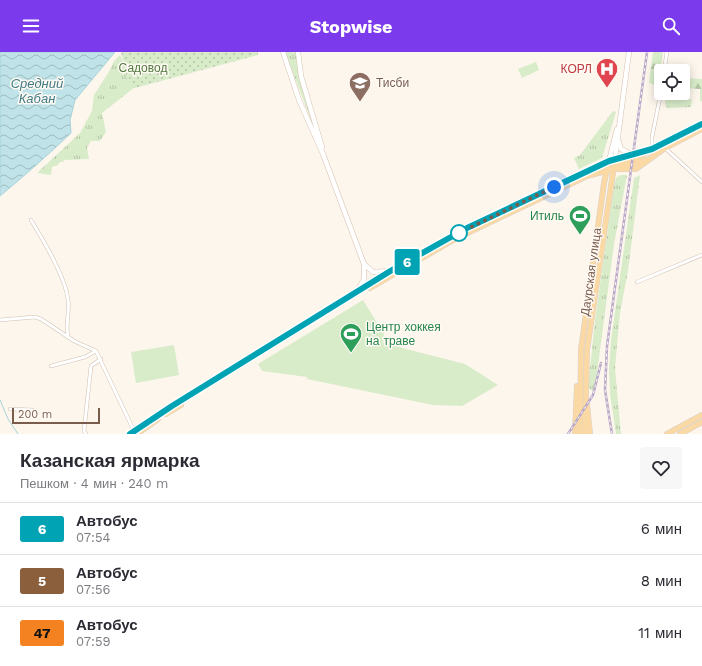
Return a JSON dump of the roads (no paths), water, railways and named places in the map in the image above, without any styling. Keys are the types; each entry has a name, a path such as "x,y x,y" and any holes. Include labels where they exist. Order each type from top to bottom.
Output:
{"main road":[{"path":"134,433 409,265 470,232 587,176 607,171 613,163 637,158 702,124"},
{"path":"613,163 647,160 665,148 702,129"},
{"path":"134,433 392,270 467,228 631,154 652,149"},
{"name":"Даурская улица","path":"580,434 587,319 607,171 613,163"},
{"name":"Даурская улица","path":"587,319 613,163"},
{"path":"583,370 590,434"},
{"path":"667,434 702,415"},
{"path":"680,434 702,422"}],"street":[{"path":"283,52 299,100 323,154 364,264 364,279 355,293"},
{"path":"298,52 301,76 318,131 323,154"},
{"name":"Даурская улица","path":"613,163 619,134 628,52"},
{"path":"665,64 667,52"},
{"path":"652,149 652,137 659,100"},
{"name":"Даурская улица","path":"613,163 622,111"},
{"path":"619,134 621,149 631,154"},
{"path":"665,148 702,182"},
{"path":"31,220 46,245 65,286 68,300 66,328 68,336"},
{"path":"637,282 702,255"},
{"path":"364,264 373,272 392,270"},
{"path":"0,320 35,317 96,351 134,433"},
{"path":"51,366 85,357 96,351"},
{"path":"86,434 84,431 91,366 101,360"},
{"path":"10,409 33,410"}],"water":[{"name":"Средний Кабан","path":"0,52 115,52 75,100 70,120 71,133 0,196"}],"waterway":[{"path":"0,400 8,419 18,434"}],"railway":[{"path":"612,434 605,390 607,346 647,52"},
{"path":"568,434 593,395 601,363"}],"place":[{"name":"КОРЛ","path":"607,88"},
{"name":"Тисби","path":"360,102"},
{"name":"Итиль","path":"580,236"},
{"name":"Центр хоккея на траве","path":"351,354"}],"park label":[{"name":"Садовод","path":"143,68"}]}
